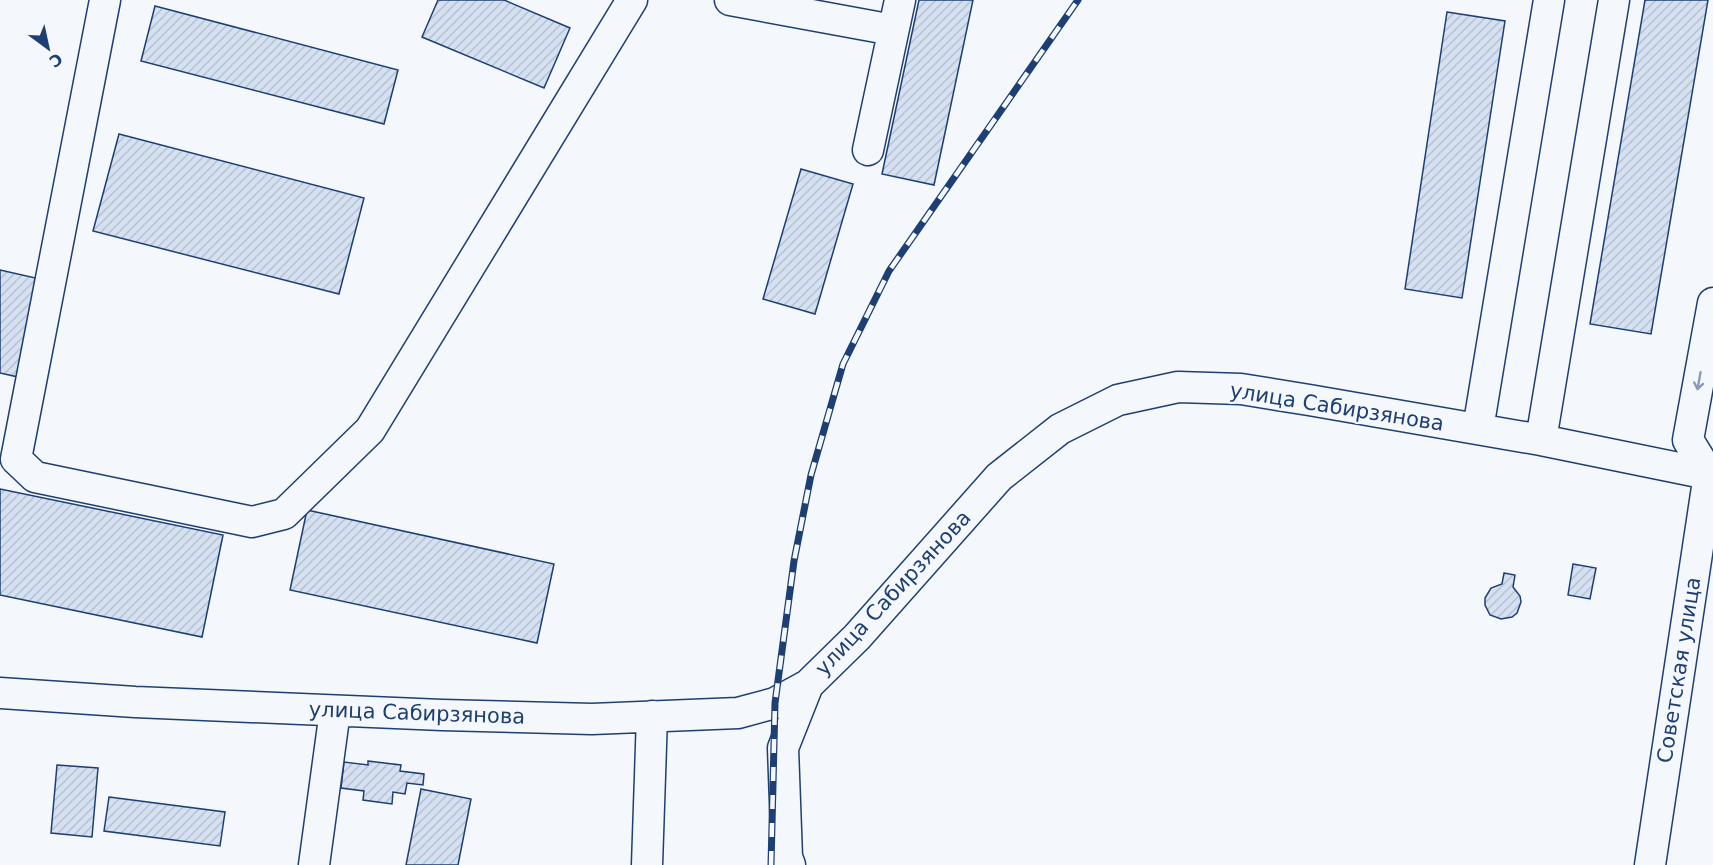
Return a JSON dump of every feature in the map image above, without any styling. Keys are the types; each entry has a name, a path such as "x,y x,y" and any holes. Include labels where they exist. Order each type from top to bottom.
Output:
{"street":[{"path":"105,0 16,459 35,477 252,522 284,514 370,430 632,0"},
{"path":"730,0 893,30"},
{"path":"868,150 900,0"},
{"path":"1478,429 1548,0"},
{"path":"1541,440 1614,0"},
{"path":"1712,473 1688,441 1713,303"},
{"name":"улица Сабирзянова","path":"0,693 335,711 592,718 738,713 775,703 808,685 857,637 999,477 1060,429 1118,400 1178,387 1241,389 1541,440 1712,473"},
{"name":"Советская улица","path":"1650,865 1712,473"},
{"path":"790,865 787,857 783,748 808,685"},
{"path":"314,865 335,711"},
{"path":"647,865 652,716"}],"building":[{"path":"438,0 504,0 570,28 544,88 422,37"},
{"path":"919,0 973,0 934,185 882,174"},
{"path":"1645,0 1708,0 1651,334 1590,324"},
{"path":"155,6 398,70 384,124 141,61"},
{"path":"1447,12 1505,21 1462,298 1405,289"},
{"path":"119,134 364,198 339,294 93,231"},
{"path":"801,169 853,184 815,314 763,299"},
{"path":"0,270 40,279 18,377 0,373"},
{"path":"0,489 223,535 202,637 0,595"},
{"path":"307,510 554,564 537,643 290,590"},
{"path":"1573,564 1596,568 1590,599 1568,595"},
{"path":"1504,573 1515,575 1513,587 1520,596 1521,602 1517,613 1512,617 1501,619 1490,615 1485,605 1485,598 1491,588 1502,584"},
{"path":"368,761 401,765 400,771 424,774 423,785 407,783 405,794 393,792 392,804 363,800 364,791 341,788 344,762 368,765"},
{"path":"57,765 98,768 92,837 51,833"},
{"path":"421,789 471,799 458,865 406,865"},
{"path":"109,797 225,812 220,846 104,831"}],"railway":[{"path":"771,865 775,703 794,561 811,475 843,364 889,271 1078,0"}]}
